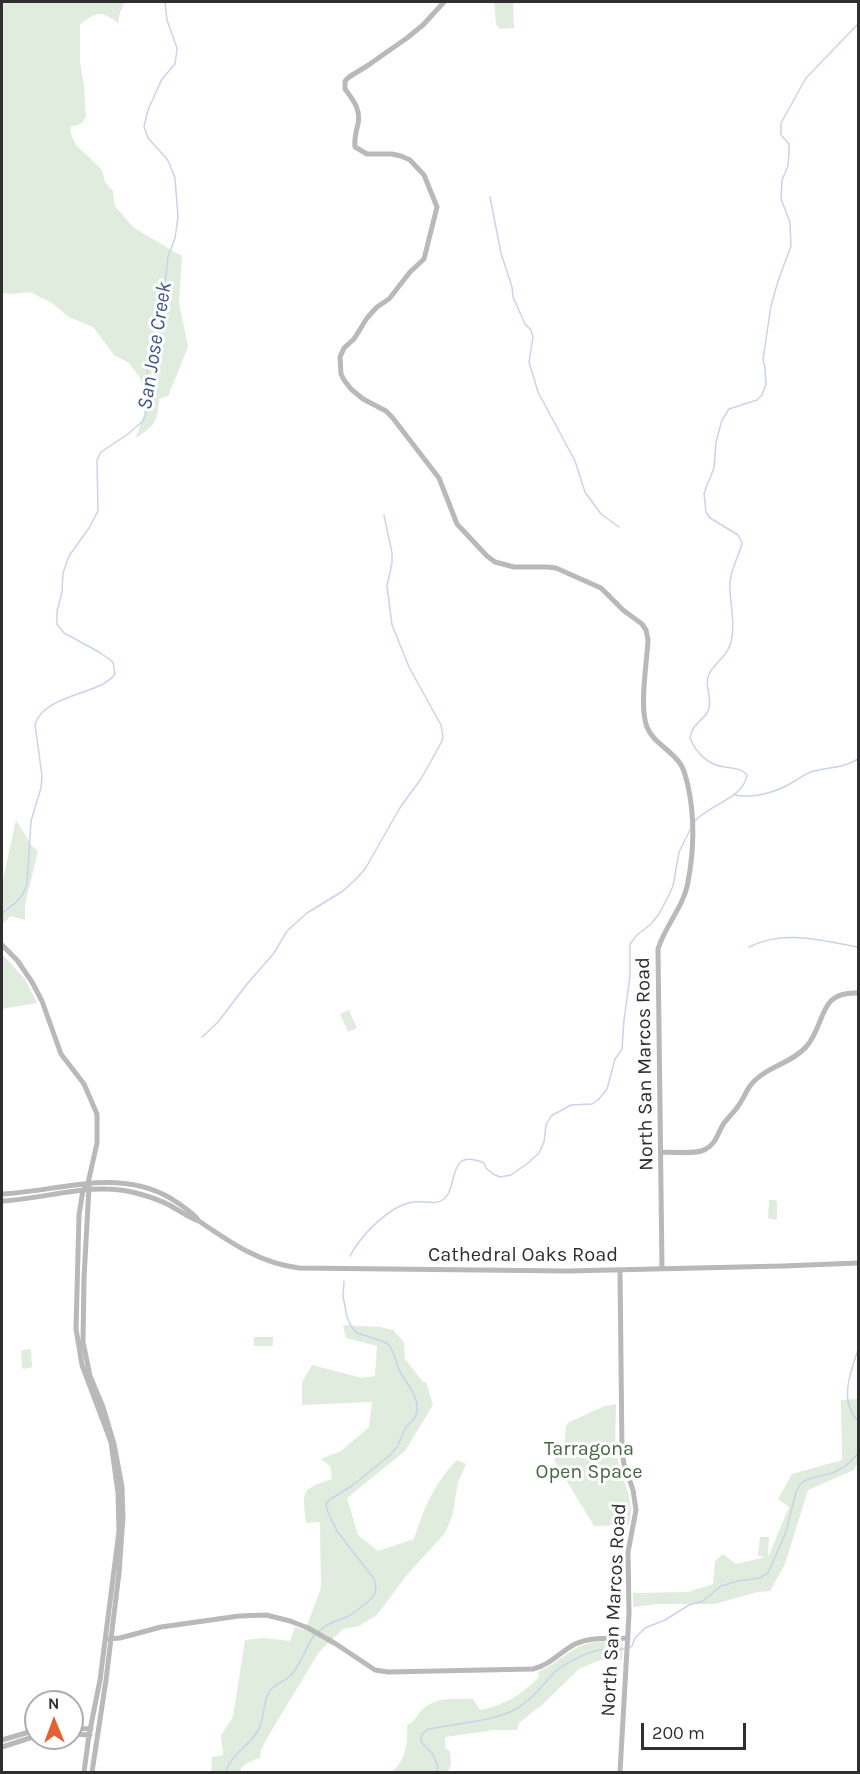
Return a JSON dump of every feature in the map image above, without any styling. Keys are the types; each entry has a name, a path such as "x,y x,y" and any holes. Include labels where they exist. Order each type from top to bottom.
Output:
{"street":[{"name":"North San Marcos Road","path":"444,2 423,25 407,38 345,81 345,89 358,108 359,122 355,147 367,154 392,154 410,160 427,179 437,207 424,259 410,272 389,299 375,309 354,339 344,348 339,357 341,374 355,394 386,411 392,417 439,478 457,524 487,556 495,562 514,567 556,568 592,583 606,591 646,630 648,640 644,705 646,726 654,738 681,765 692,809 694,831 687,887 658,949 662,1269"},
{"path":"2,945 17,960 32,982 42,1001 61,1054 84,1084 97,1114 98,1133 79,1215 76,1329 82,1365 111,1443 119,1502 119,1539 92,1773"},
{"path":"661,1152 701,1151 712,1146 725,1122 736,1110 755,1080 786,1063 805,1048 815,1034 823,1012 831,999 844,993 858,993"},
{"path":"84,1773 89,1732 108,1639 122,1553 123,1500 114,1444 103,1407 90,1376 82,1342 86,1219 90,1190 88,1183"},
{"name":"Cathedral Oaks Road","path":"2,1194 88,1183 127,1184 156,1190 196,1215 199,1221"},
{"name":"Cathedral Oaks Road","path":"2,1201 33,1199 90,1190 113,1189 135,1192 160,1201 199,1221 250,1254 276,1264 299,1268 620,1270 858,1263"},
{"name":"North San Marcos Road","path":"620,1270 622,1452 636,1510 628,1552 630,1592 620,1773"},
{"path":"108,1639 161,1627 253,1615 278,1617 308,1628 375,1670 388,1672 533,1669 546,1664 568,1648 585,1640 628,1638"},
{"path":"84,1731 97,1734"},
{"path":"84,1733 89,1732"},
{"path":"2,1740 24,1734"},
{"path":"2,1747 24,1740"}],"green space":[{"path":"2,2 125,2 118,23 99,14 80,24 80,62 86,117 81,124 70,127 76,145 102,170 105,182 113,191 115,206 126,219 134,228 182,256 179,303 188,347 168,396 159,399 154,423 136,438 144,414 144,394 140,378 129,363 114,355 93,327 69,317 52,303 30,292 2,293"},
{"path":"494,2 513,2 514,28 500,29 496,25"},
{"path":"16,820 32,846 38,851 25,905 25,920 11,916 2,924 2,884"},
{"path":"2,954 25,979 37,1003 2,1009"},
{"path":"349,1010 357,1028 348,1032 340,1014"},
{"path":"769,1200 777,1202 776,1220 768,1218"},
{"path":"343,1325 393,1330 404,1342 405,1359 423,1382 426,1382 433,1405 405,1451 347,1498 358,1535 378,1551 414,1539 431,1497 442,1478 457,1460 466,1464 458,1482 452,1517 445,1533 406,1576 377,1615 359,1626 343,1629 319,1652 267,1738 260,1758 245,1764 240,1772 211,1772 212,1757 223,1755 221,1735 233,1717 245,1640 263,1638 290,1641 295,1627 303,1630 308,1623 321,1588 320,1522 306,1523 304,1498 308,1489 332,1479 330,1466 321,1459 341,1451 369,1427 372,1402 302,1405 302,1382 312,1365 362,1378 375,1376 377,1346 346,1338"},
{"path":"254,1337 273,1337 273,1346 254,1346"},
{"path":"30,1349 32,1367 24,1369 22,1368 21,1351"},
{"path":"858,1399 858,1462 854,1470 808,1490 785,1564 770,1591 757,1592 715,1604 658,1604 633,1607 633,1593 688,1592 713,1584 715,1561 723,1554 736,1564 766,1557 758,1556 760,1537 769,1537 768,1557 789,1507 778,1499 792,1474 842,1460 841,1400"},
{"name":"Tarragona Open Space","path":"616,1404 616,1450 631,1506 631,1515 629,1525 594,1526 554,1460 564,1448 566,1426 569,1422 605,1406"},
{"path":"610,1641 623,1644 622,1660 600,1660 579,1669 544,1703 519,1723 517,1730 494,1730 445,1737 445,1748 450,1751 451,1765 448,1772 391,1772 403,1757 407,1725 426,1706 452,1699 473,1699 480,1710 497,1705 526,1689 539,1677 538,1672 578,1647"}],"waterway":[{"name":"San Jose Creek","path":"2,913 21,897 27,883 31,821 41,788 42,776 35,724 50,706 98,686 115,674 113,662 64,633 57,624 57,611 62,592 63,573 69,556 98,511 97,460 101,452 143,421 150,403 147,370 159,336 168,257 175,238 178,217 175,178 167,159 148,138 144,126 148,110 162,79 175,64 177,48 167,20 165,2"},
{"path":"695,821 733,796 744,783 747,775 740,770 719,766 708,761 699,753 690,738 694,728 709,708 708,676 731,642 733,627 730,582 742,543 738,535 710,518 706,512 704,493 714,468 716,442 722,420 729,409 757,400 762,395 766,384 763,359 771,306 791,246 790,222 781,199 782,180 788,166 789,144 781,135 781,123 806,78 858,24"},
{"path":"490,197 501,253 513,297 533,337 529,362 538,392 575,461 585,492 601,514 619,527"},
{"path":"202,1037 218,1022 274,953 287,931 307,913 343,891 365,869 441,743 443,737 441,725 409,667 392,625 387,586 392,553 384,515"},
{"path":"735,795 750,796 773,792 811,772 842,766 858,759"},
{"path":"350,1256 361,1239 385,1215 413,1202 437,1202 444,1199 451,1186 455,1170 464,1160 472,1159 484,1163 486,1168 500,1177 511,1175 539,1153 544,1142 546,1125 551,1116 571,1105 592,1104 607,1089 615,1059 622,1049 630,976 630,944 659,914 669,895 673,886 679,852 691,828"},
{"path":"749,947 776,939 790,938 804,938 858,947"},
{"path":"319,1631 355,1612 371,1599 376,1590 374,1579 337,1531 326,1504 389,1456 397,1447 406,1427 417,1412 414,1394 399,1370 388,1344 357,1333 351,1326 343,1296 344,1281"},
{"path":"858,1350 848,1387 849,1405 858,1421"},
{"path":"628,1649 645,1628 665,1620 689,1605 703,1601 721,1586 760,1578 768,1573 786,1532 796,1492 800,1485 812,1478 833,1473 844,1467 858,1454"},
{"path":"226,1772 231,1761 259,1728 269,1692 295,1670 315,1634"},
{"path":"436,1772 438,1767 434,1756 421,1742 421,1736 428,1729 487,1719 509,1712 528,1700 555,1672 570,1662 595,1651 624,1649"}]}
